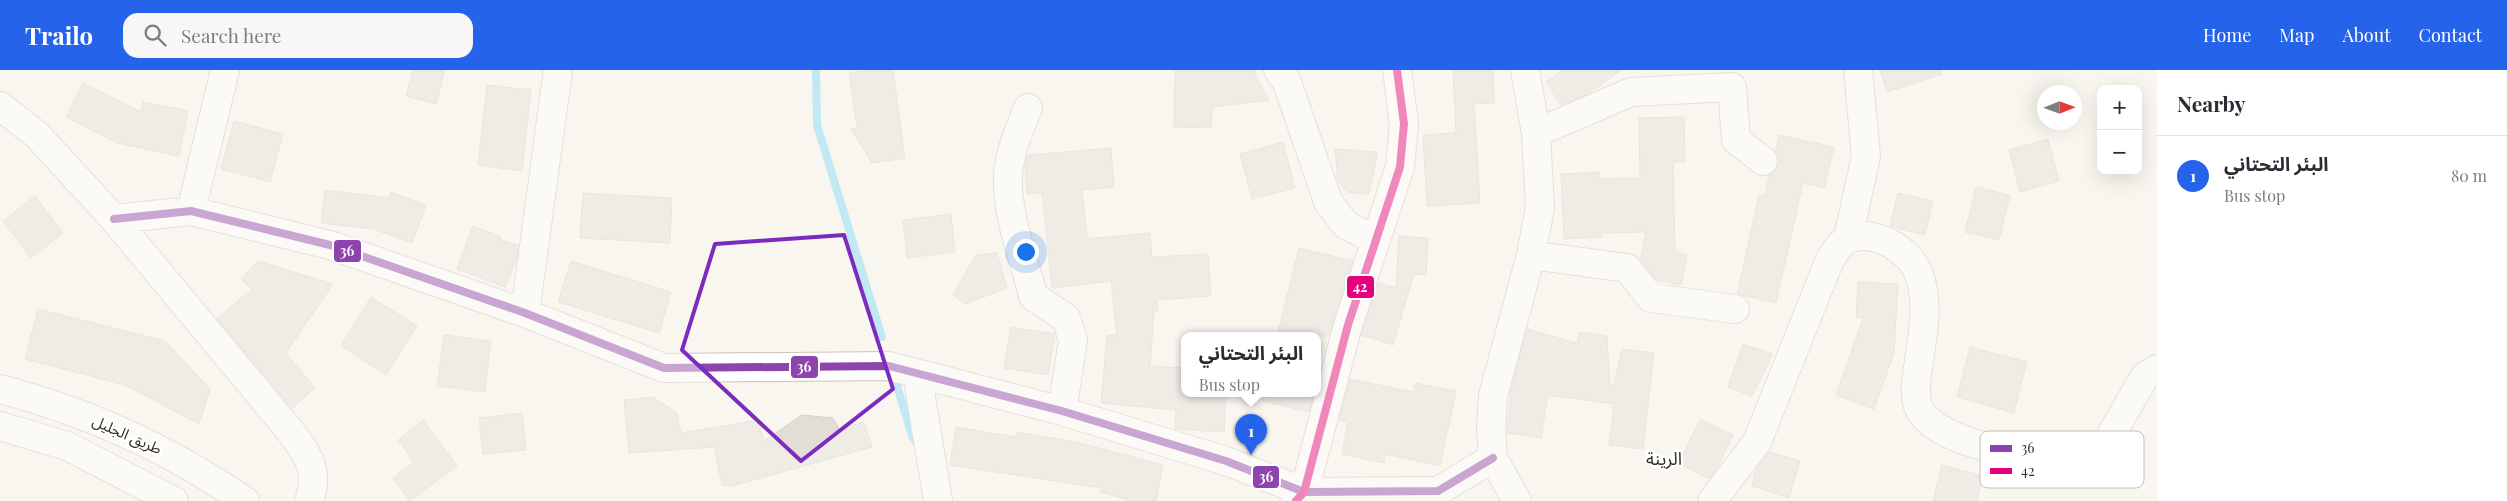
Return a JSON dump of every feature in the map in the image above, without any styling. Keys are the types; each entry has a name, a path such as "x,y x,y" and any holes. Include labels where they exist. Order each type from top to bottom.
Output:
{"street":[{"path":"191,211 225,70"},
{"path":"525,313 558,70"},
{"path":"1278,70 1287,82 1328,202 1346,225 1376,240"},
{"path":"1300,497 1348,325 1400,166 1404,124 1397,70"},
{"path":"1517,501 1494,458 1491,429 1493,396 1531,255 1540,208 1536,133 1525,70"},
{"path":"1848,239 1866,156 1858,70"},
{"path":"1536,133 1631,92 1732,88 1736,140 1763,161"},
{"path":"0,106 37,135 114,219 291,432 311,460 313,491 309,501"},
{"path":"1028,108 1019,129 1008,174 1012,214 1032,296 1066,318 1073,340 1062,411"},
{"path":"114,219 191,211 330,245 525,313 664,368 889,366 1062,411 1226,461 1300,497 1438,491 1494,458"},
{"path":"1712,501 1757,442 1829,262 1839,246 1848,239 1862,237 1877,238 1898,249 1911,259 1919,274 1925,299 1916,386 1917,404 1931,423 1956,437 1980,444"},
{"path":"1531,255 1628,268 1651,298 1735,309"},
{"path":"2113,431 2145,376 2157,369"},
{"path":"917,373 938,501"},
{"name":"طريق الجليل","path":"0,390 17,393 80,414 144,440 210,477 246,501"},
{"path":"0,426 67,446 174,501"}],"highlighted area":[{"path":"844,235 893,389 801,461 682,350 715,244"}],"building":[{"path":"413,70 445,70 436,104 406,96"},
{"path":"870,70 893,70 905,158 872,163 851,129 857,128 849,73"},
{"path":"1175,70 1255,70 1256,77 1269,100 1212,107 1211,128 1174,127"},
{"path":"1453,70 1493,70 1494,103 1474,104 1480,203 1427,206 1423,135 1456,133"},
{"path":"1563,70 1622,70 1586,95 1561,105 1546,82"},
{"path":"1880,70 1941,70 1942,74 1887,92"},
{"path":"83,83 141,112 143,102 188,111 179,156 117,143 66,117"},
{"path":"487,85 531,90 522,171 478,165"},
{"path":"1684,117 1685,162 1673,162 1675,252 1687,255 1681,285 1656,280 1640,259 1646,232 1602,233 1602,237 1564,239 1561,174 1599,172 1600,179 1640,178 1639,118"},
{"path":"234,121 283,134 270,182 221,169"},
{"path":"1779,135 1834,147 1824,188 1803,183 1776,303 1737,294 1759,195 1765,197 1769,175 1775,171 1778,164 1775,152"},
{"path":"2048,139 2059,181 2020,192 2009,150"},
{"path":"1283,142 1295,188 1252,199 1240,154"},
{"path":"1111,148 1114,187 1082,190 1087,239 1150,233 1152,257 1208,254 1211,296 1157,300 1158,310 1154,311 1150,366 1181,368 1181,397 1226,397 1224,432 1175,429 1176,410 1101,403 1107,335 1117,336 1111,281 1052,288 1042,193 1027,194 1025,167 1027,155"},
{"path":"1335,149 1378,152 1369,194 1349,193 1338,182"},
{"path":"1976,187 2010,195 1999,240 1965,232"},
{"path":"325,190 389,198 391,192 426,205 412,243 373,229 321,223"},
{"path":"583,193 672,198 670,243 580,238"},
{"path":"1898,193 1933,201 1925,235 1890,226"},
{"path":"35,196 63,233 31,258 3,221"},
{"path":"951,214 955,252 907,258 903,220"},
{"path":"473,226 501,237 500,240 518,245 517,258 505,287 457,269"},
{"path":"1399,236 1428,238 1426,275 1414,274 1393,345 1361,335 1378,283 1396,288"},
{"path":"1299,248 1353,261 1329,336 1321,336 1321,332 1278,332"},
{"path":"997,253 1007,288 965,304 953,295 976,255"},
{"path":"258,261 333,284 286,353 315,388 292,408 217,319 252,289 241,279"},
{"path":"571,261 671,292 659,333 558,302"},
{"path":"1858,282 1898,284 1894,353 1874,409 1836,395 1863,318 1856,318"},
{"path":"371,297 417,326 386,375 341,346"},
{"path":"38,309 165,341 210,389 199,424 125,385 25,359"},
{"path":"1011,327 1055,334 1048,375 1004,368"},
{"path":"1527,329 1577,343 1579,332 1607,336 1610,385 1614,385 1622,349 1654,353 1643,449 1609,445 1614,404 1548,395 1541,438 1507,433 1511,390"},
{"path":"444,335 491,341 485,392 437,386"},
{"path":"1743,344 1773,354 1752,396 1728,387"},
{"path":"1970,347 2027,362 2014,413 1957,397"},
{"path":"1350,379 1413,392 1415,383 1456,391 1440,466 1385,454 1384,463 1342,454 1348,422 1339,420"},
{"path":"653,397 677,413 681,433 758,420 764,441 802,415 833,418 839,429 864,422 872,447 732,486 722,485 714,447 629,453 624,400"},
{"path":"1264,397 1313,397 1309,412 1263,401"},
{"path":"522,413 526,450 483,454 479,418"},
{"path":"1700,419 1733,435 1717,469 1709,479 1679,463"},
{"path":"423,420 457,466 410,501 393,478 414,462 398,440"},
{"path":"956,427 1016,437 1017,432 1076,442 1163,465 1156,501 1132,501 1100,492 1101,488 950,465"},
{"path":"1769,452 1800,461 1789,498 1752,486 1757,467"},
{"path":"1942,465 1980,475 1980,488 1977,501 1933,501"}],"waterway":[{"path":"816,70 817,125 882,337"},
{"path":"895,379 912,436 919,447"}],"transit line":[{"name":"42","path":"1296,501 1304,492 1348,325 1400,167 1404,124 1397,70"},
{"name":"36","path":"114,219 191,211 330,245 525,313 664,368 889,366 1062,411 1226,461 1304,492 1438,491 1493,458"}],"place":[{"name":"البئر التحتاني","path":"1251,455"}],"district":[{"name":"الرينة","path":"1664,459"}]}
